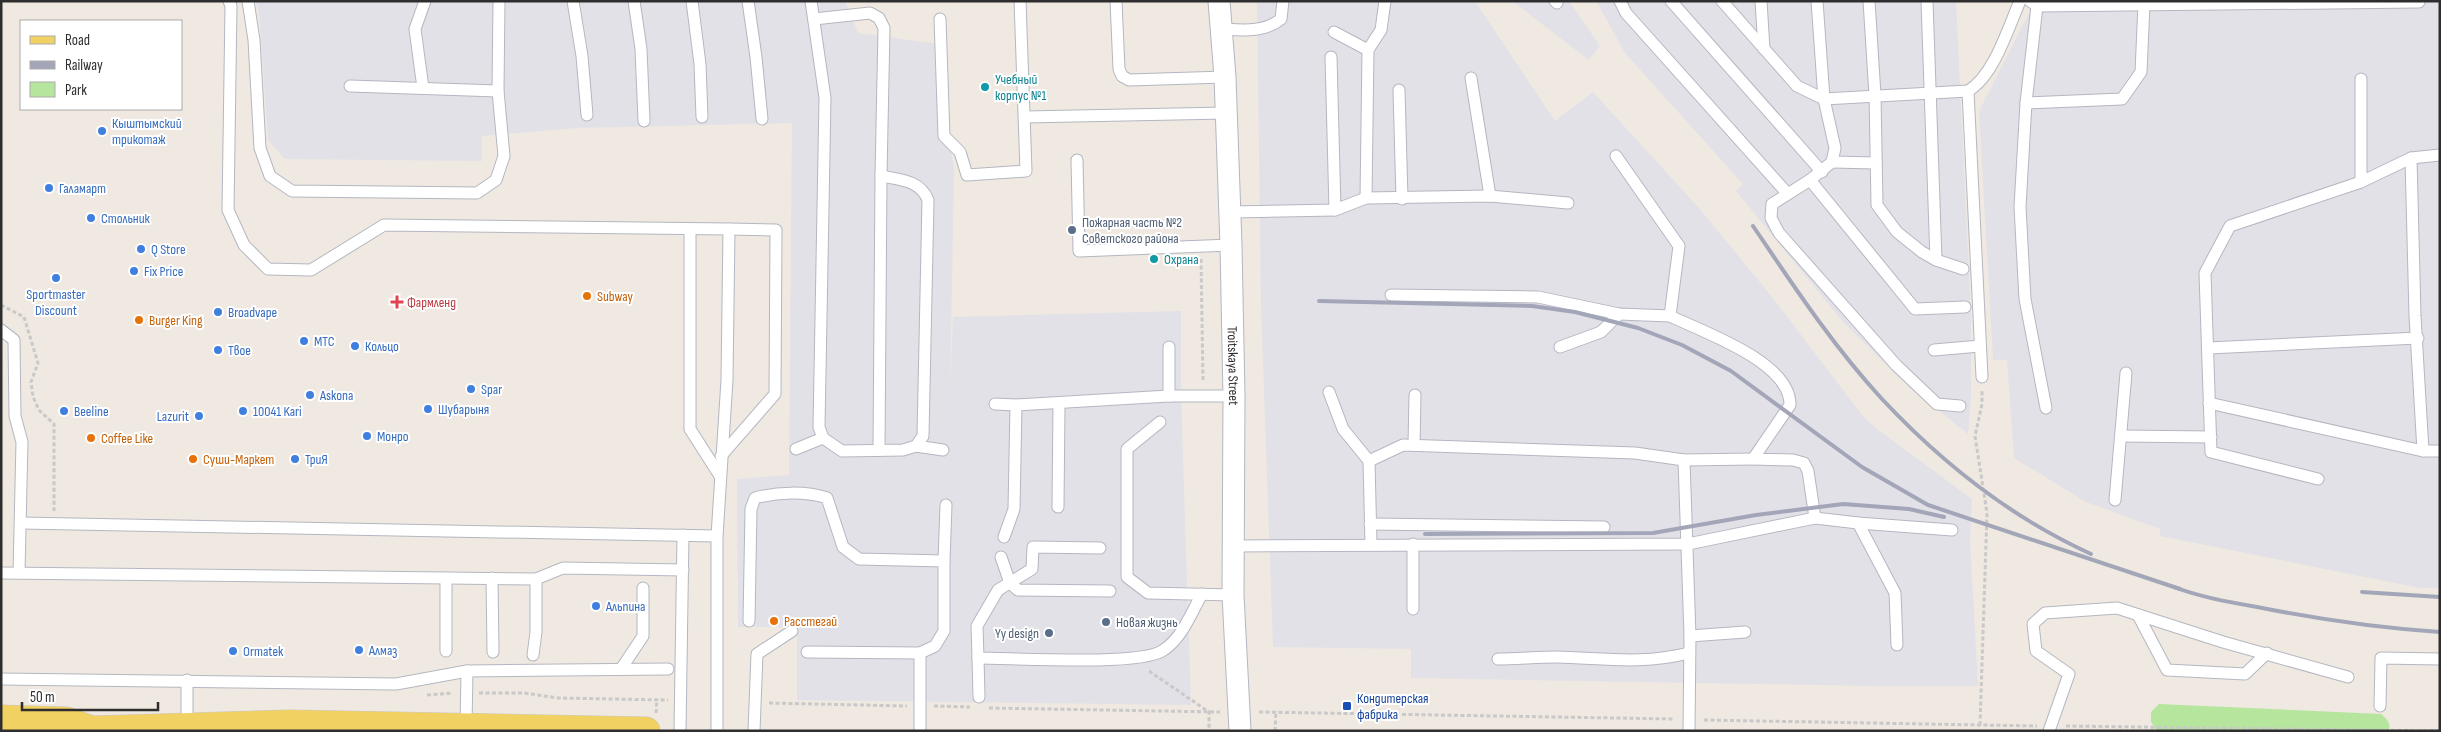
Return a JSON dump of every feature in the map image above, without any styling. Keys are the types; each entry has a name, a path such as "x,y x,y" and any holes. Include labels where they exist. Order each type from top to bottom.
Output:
{"main road":[{"path":"1,719 66,721 91,730 290,724 646,731"}],"street":[{"name":"Troitskaya Street","path":"1219,1 1225,77 1231,245 1234,396 1233,595 1240,731"}],"lane":[{"path":"228,1 230,6 228,210 244,245 268,269 311,270 384,225 776,230 775,394 722,456"},
{"path":"248,1 254,40 260,148 270,176 292,191 477,193 496,180 504,156 498,91 499,1"},
{"path":"422,88 415,29 425,1"},
{"path":"573,1 582,56 587,115"},
{"path":"634,1 641,49 644,121"},
{"path":"692,1 700,64 702,117"},
{"path":"748,1 762,119"},
{"path":"812,1 825,98 819,427 823,438 842,450 903,450 916,446 943,450"},
{"path":"940,19 944,136 960,152 967,175 1026,171 1020,1"},
{"path":"1116,1 1119,70 1122,76 1128,80 1225,77"},
{"path":"1222,29 1256,30 1273,25 1280,20 1283,11 1283,1"},
{"path":"1366,198 1368,50 1381,30 1385,1"},
{"path":"1620,1 1626,13 1787,192"},
{"path":"1671,1 1822,172"},
{"path":"1722,1 1798,86 1824,99 1968,91 1978,85 1993,62 2020,1"},
{"path":"1761,1 1764,49"},
{"path":"1817,1 1824,99 1835,148 1832,162 1822,172 1787,192 1772,204 1771,218 1779,233 1903,371 1938,404 1960,406"},
{"path":"1869,1 1875,95 1876,205 1897,232 1922,252 1936,260 1963,269"},
{"path":"1927,1 1936,260"},
{"path":"2046,408 2026,299 2020,216 2034,4 2419,2"},
{"path":"2026,103 2122,98 2141,72 2144,4"},
{"path":"814,19 870,13 879,18 884,28 879,450"},
{"path":"1334,32 1368,50"},
{"path":"1331,57 1335,210"},
{"path":"1471,78 1490,196"},
{"path":"2361,79 2361,182"},
{"path":"350,86 498,91"},
{"path":"1398,90 1402,199"},
{"path":"1968,91 1982,377"},
{"path":"1025,117 1226,113"},
{"path":"2318,479 2211,452 2205,273 2230,226 2361,182 2411,158 2440,155"},
{"path":"1616,156 1679,246 1670,316"},
{"path":"2411,158 2415,316 2418,338 2423,451"},
{"path":"1076,160 1079,251 1231,245"},
{"path":"1832,162 1876,163"},
{"path":"881,176 916,184 924,190 928,200 923,436 916,446"},
{"path":"1810,180 1915,309 1965,307"},
{"path":"1230,212 1335,210 1366,198 1402,199 1490,196 1568,203"},
{"path":"717,731 717,536 726,380 729,229"},
{"path":"690,230 690,429 720,476"},
{"path":"1391,295 1538,297 1619,314 1670,316 1755,357 1778,377 1787,390 1790,405 1753,459"},
{"path":"1560,347 1601,332 1619,314"},
{"path":"1,330 14,340 15,416 22,442 19,573"},
{"path":"2208,348 2418,338"},
{"path":"1934,350 1980,346"},
{"path":"1169,347 1169,396"},
{"path":"2115,500 2126,373"},
{"path":"1329,392 1343,429 1369,461 1370,544"},
{"path":"1414,445 1415,395"},
{"path":"996,404 1059,404 1169,396 1234,396"},
{"path":"2209,402 2423,451 2440,450"},
{"path":"1058,507 1059,404"},
{"path":"1004,537 1014,509 1016,405"},
{"path":"1160,422 1127,449 1127,577 1148,592 1233,595"},
{"path":"2121,436 2211,437"},
{"path":"796,449 823,438"},
{"path":"1369,461 1404,444 1635,453 1684,460 1793,460 1804,463 1808,471 1815,518"},
{"path":"1684,460 1690,636 1689,731"},
{"path":"749,621 751,509 756,498 771,494 818,495 827,498 843,547 859,559 944,561"},
{"path":"806,652 920,653 935,646 944,631 946,505"},
{"path":"1233,546 1688,544 1815,518 1952,530"},
{"path":"21,523 717,536"},
{"path":"1858,523 1895,593 1897,645"},
{"path":"1370,524 1604,527"},
{"path":"680,731 683,535"},
{"path":"1413,544 1413,609"},
{"path":"979,697 977,626 998,590 1032,569 1033,547 1100,548"},
{"path":"1001,557 1010,583 1018,590 1110,590"},
{"path":"1,573 536,578 562,568 683,570"},
{"path":"446,578 446,650"},
{"path":"492,578 492,652"},
{"path":"532,655 536,632 536,578"},
{"path":"621,669 644,636 643,588"},
{"path":"978,658 1131,659 1162,651 1181,632 1202,594"},
{"path":"2049,731 2068,674 2036,651 2032,624 2046,613 2117,608 2223,642 2348,677"},
{"path":"2138,615 2167,670 2245,674 2267,654"},
{"path":"754,731 757,654 792,631"},
{"path":"1690,636 1745,632"},
{"path":"920,653 920,731"},
{"path":"1498,659 1556,657 1623,662 1667,658 1689,653"},
{"path":"2380,706 2380,658 2440,659"},
{"path":"1,679 396,684 467,671 668,669"},
{"path":"466,726 467,671"},
{"path":"187,680 187,726"}],"path":[{"path":"1201,246 1203,396"},
{"path":"1,305 24,317 38,363 32,382 33,397 39,410 54,424 54,524"},
{"path":"1980,725 1987,514 1974,436 1982,404 1982,377"},
{"path":"1131,659 1210,712 1209,731"},
{"path":"1275,731 1276,711"},
{"path":"2015,731 2016,726"}],"shaded area":[{"path":"255,1 845,1 858,33 939,44 954,172 950,394 953,317 1181,311 1181,396 1191,705 797,700 797,622 790,622 790,627 738,627 737,479 789,475 792,123 578,128 482,136 482,161 285,159 268,140 259,13"},
{"path":"1257,1 1475,1 1555,121 1593,92 1699,208 1772,297 1862,415 1877,429 1972,499 1970,540 1978,686 1411,678 1411,649 1273,647 1261,306"},
{"path":"1512,1 1569,1 1600,46 1589,60"},
{"path":"1596,1 1956,1 1971,318 1971,397 1968,434 1909,387 1844,323 1736,191 1743,184 1625,53"},
{"path":"2035,1 2440,1 2440,588 2420,588 2160,536 2160,529 2086,502 2014,458 2007,360 1993,360 1979,111"}],"green space":[{"path":"2159,704 2381,714 2388,721 2389,731 2157,731 2151,722 2151,712"}],"railway":[{"path":"1753,226 1830,337 1882,399 1928,445 1979,487 2006,506 2062,540 2091,554"},
{"path":"1319,301 1532,306 1575,312 1638,328 1682,345 1731,371 1862,467 1928,505 2180,589"},
{"path":"1425,534 1653,533 1756,515 1843,504 1909,509 1944,517"},
{"path":"2174,587 2215,599 2302,615 2440,632"},
{"path":"2362,592 2440,597"}],"place":[{"name":"Учебный корпус №1","path":"985,87"},
{"name":"Кыштымский трикотаж","path":"102,131"},
{"name":"Галамарт","path":"49,188"},
{"name":"Стольник","path":"91,218"},
{"name":"Пожарная часть №2 Советского района","path":"1072,230"},
{"name":"Q Store","path":"141,249"},
{"name":"Охрана","path":"1154,259"},
{"name":"Fix Price","path":"134,271"},
{"name":"Sportmaster Discount","path":"56,278"},
{"name":"Subway","path":"587,296"},
{"name":"Фармленд","path":"397,302"},
{"name":"Broadvape","path":"218,312"},
{"name":"Burger King","path":"139,320"},
{"name":"МТС","path":"304,341"},
{"name":"Кольцо","path":"355,346"},
{"name":"Твое","path":"218,350"},
{"name":"Spar","path":"471,389"},
{"name":"Askona","path":"310,395"},
{"name":"Шубарыня","path":"428,409"},
{"name":"Beeline","path":"64,411"},
{"name":"10041 Kari","path":"243,411"},
{"name":"Lazurit","path":"199,416"},
{"name":"Монро","path":"367,436"},
{"name":"Coffee Like","path":"91,438"},
{"name":"Суши-Маркет","path":"193,459"},
{"name":"ТриЯ","path":"295,459"},
{"name":"Альпина","path":"596,606"},
{"name":"Расстегай","path":"774,621"},
{"name":"Новая жизнь","path":"1106,622"},
{"name":"Yy design","path":"1049,633"},
{"name":"Алмаз","path":"359,650"},
{"name":"Ormatek","path":"233,651"},
{"name":"Кондитерская фабрика","path":"1347,706"}]}
